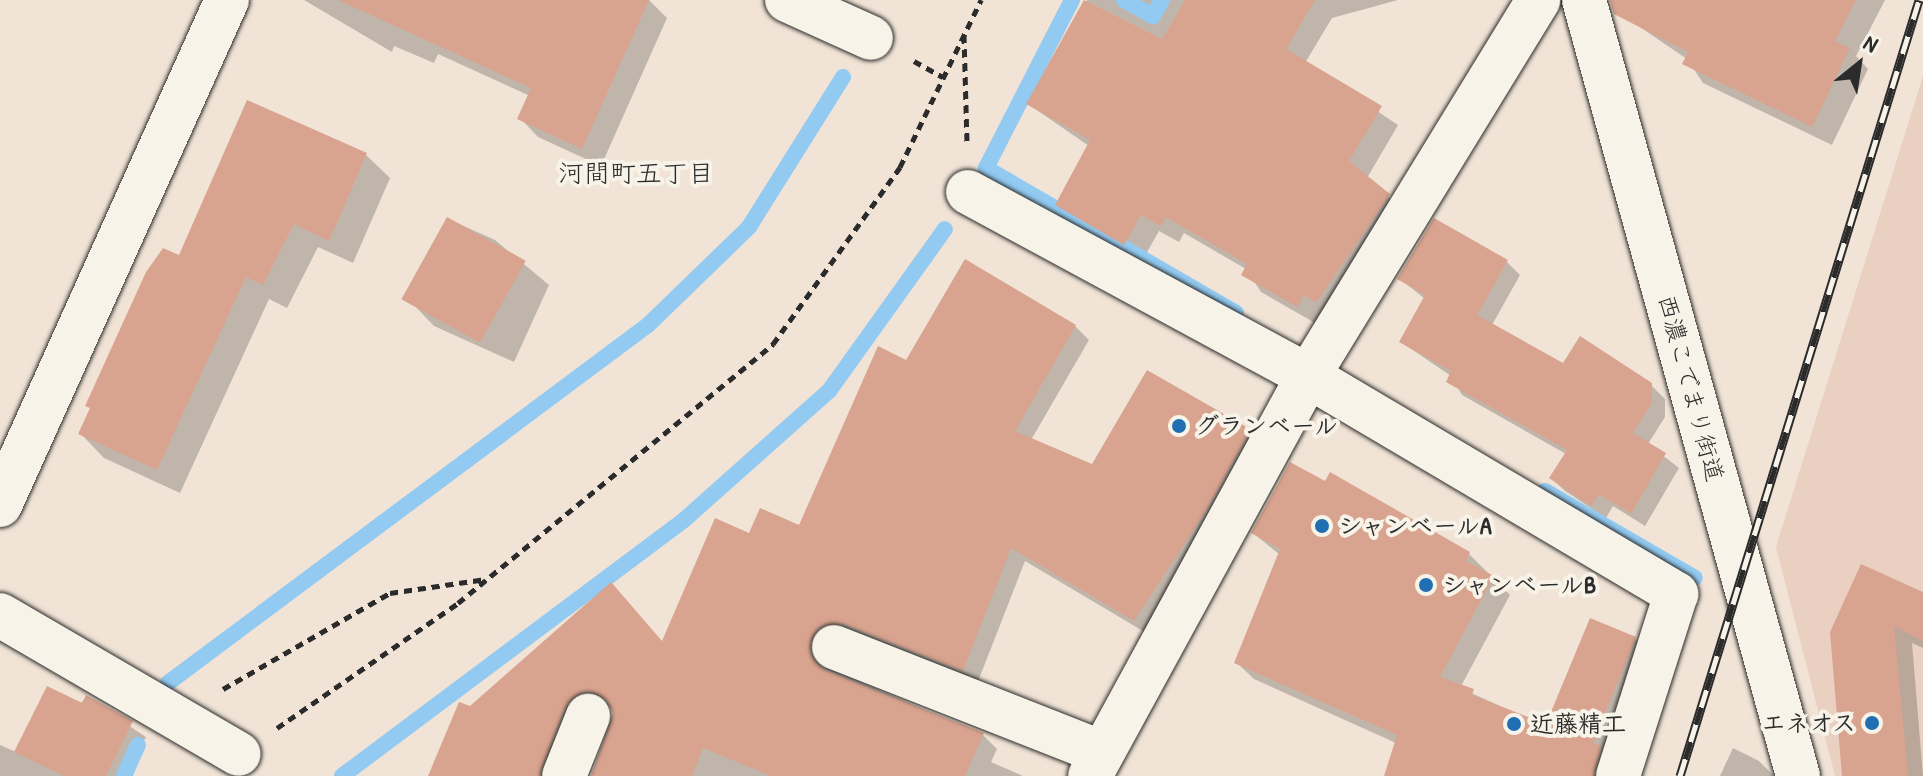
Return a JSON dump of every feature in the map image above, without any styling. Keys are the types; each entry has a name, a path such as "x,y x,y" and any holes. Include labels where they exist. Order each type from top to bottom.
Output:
{"street":[{"path":"0,505 227,0"},
{"path":"787,0 871,38"},
{"path":"834,647 1095,764 1308,376 1538,0"},
{"name":"西濃こでまり街道","path":"1584,0 1798,776"},
{"path":"968,192 1308,376 1676,594 1618,776"},
{"path":"3,623 239,754"},
{"path":"564,776 588,716"}],"path":[{"path":"239,754 487,578 773,344 900,167 981,0"},
{"path":"964,34 968,192"},
{"path":"175,716 390,593 487,578"}],"shaded area":[{"path":"1923,76 1923,776 1835,776 1776,547"}],"building":[{"path":"338,0 649,0 582,149 517,119 531,88"},
{"path":"1084,0 1162,39 1185,0 1315,0 1286,49 1382,106 1349,161 1390,194 1316,303 1304,295 1297,307 1241,275 1247,264 1166,217 1161,226 1141,215 1124,245 1055,205 1090,140 1026,104"},
{"path":"1610,0 1856,0 1835,41 1850,48 1812,127 1682,64 1688,52 1614,14"},
{"path":"247,100 367,153 329,241 294,224 263,285 246,277 157,470 78,434 90,408 85,406 146,272 163,248 179,255"},
{"path":"447,217 526,261 480,343 401,299"},
{"path":"1434,218 1508,260 1477,315 1563,363 1580,336 1652,383 1652,403 1633,433 1666,453 1631,514 1599,494 1591,506 1549,478 1567,450 1446,382 1451,371 1399,342 1425,295 1397,279"},
{"path":"965,259 1076,325 1015,431 1092,464 1147,370 1245,426 1246,438 1207,509 1134,621 1011,548 963,671 843,624 818,628 809,651 824,670 984,733 965,776 771,776 703,748 692,776 591,776 613,713 607,700 585,691 565,707 540,776 428,776 459,702 470,706 611,582 662,641 715,518 749,533 760,508 799,525 878,346 906,360"},
{"path":"1290,462 1325,481 1330,472 1470,552 1466,561 1494,576 1440,677 1474,689 1472,695 1546,724 1590,618 1636,637 1593,743 1601,746 1594,776 1384,776 1397,735 1234,663 1280,549 1251,533"},
{"path":"1861,564 1923,592 1923,641 1894,626 1908,776 1842,776 1830,632"},
{"path":"47,686 82,703 86,695 133,721 106,776 64,776 14,752"}],"waterway":[{"path":"1072,0 986,168 1236,313"},
{"path":"1124,0 1153,16 1162,0"},
{"path":"168,683 648,325 749,227 843,77"},
{"path":"342,776 684,520 829,391 945,229"},
{"path":"1545,491 1695,578"},
{"path":"124,776 138,745"}],"railway":[{"path":"1680,776 1919,0"}],"place":[{"name":"グランベール","path":"1179,426"},
{"name":"シャンベールA","path":"1322,526"},
{"name":"シャンベールB","path":"1426,585"},
{"name":"エネオス","path":"1872,723"},
{"name":"近藤精工","path":"1514,724"}],"district":[{"name":"河間町五丁目","path":"636,173"}]}
